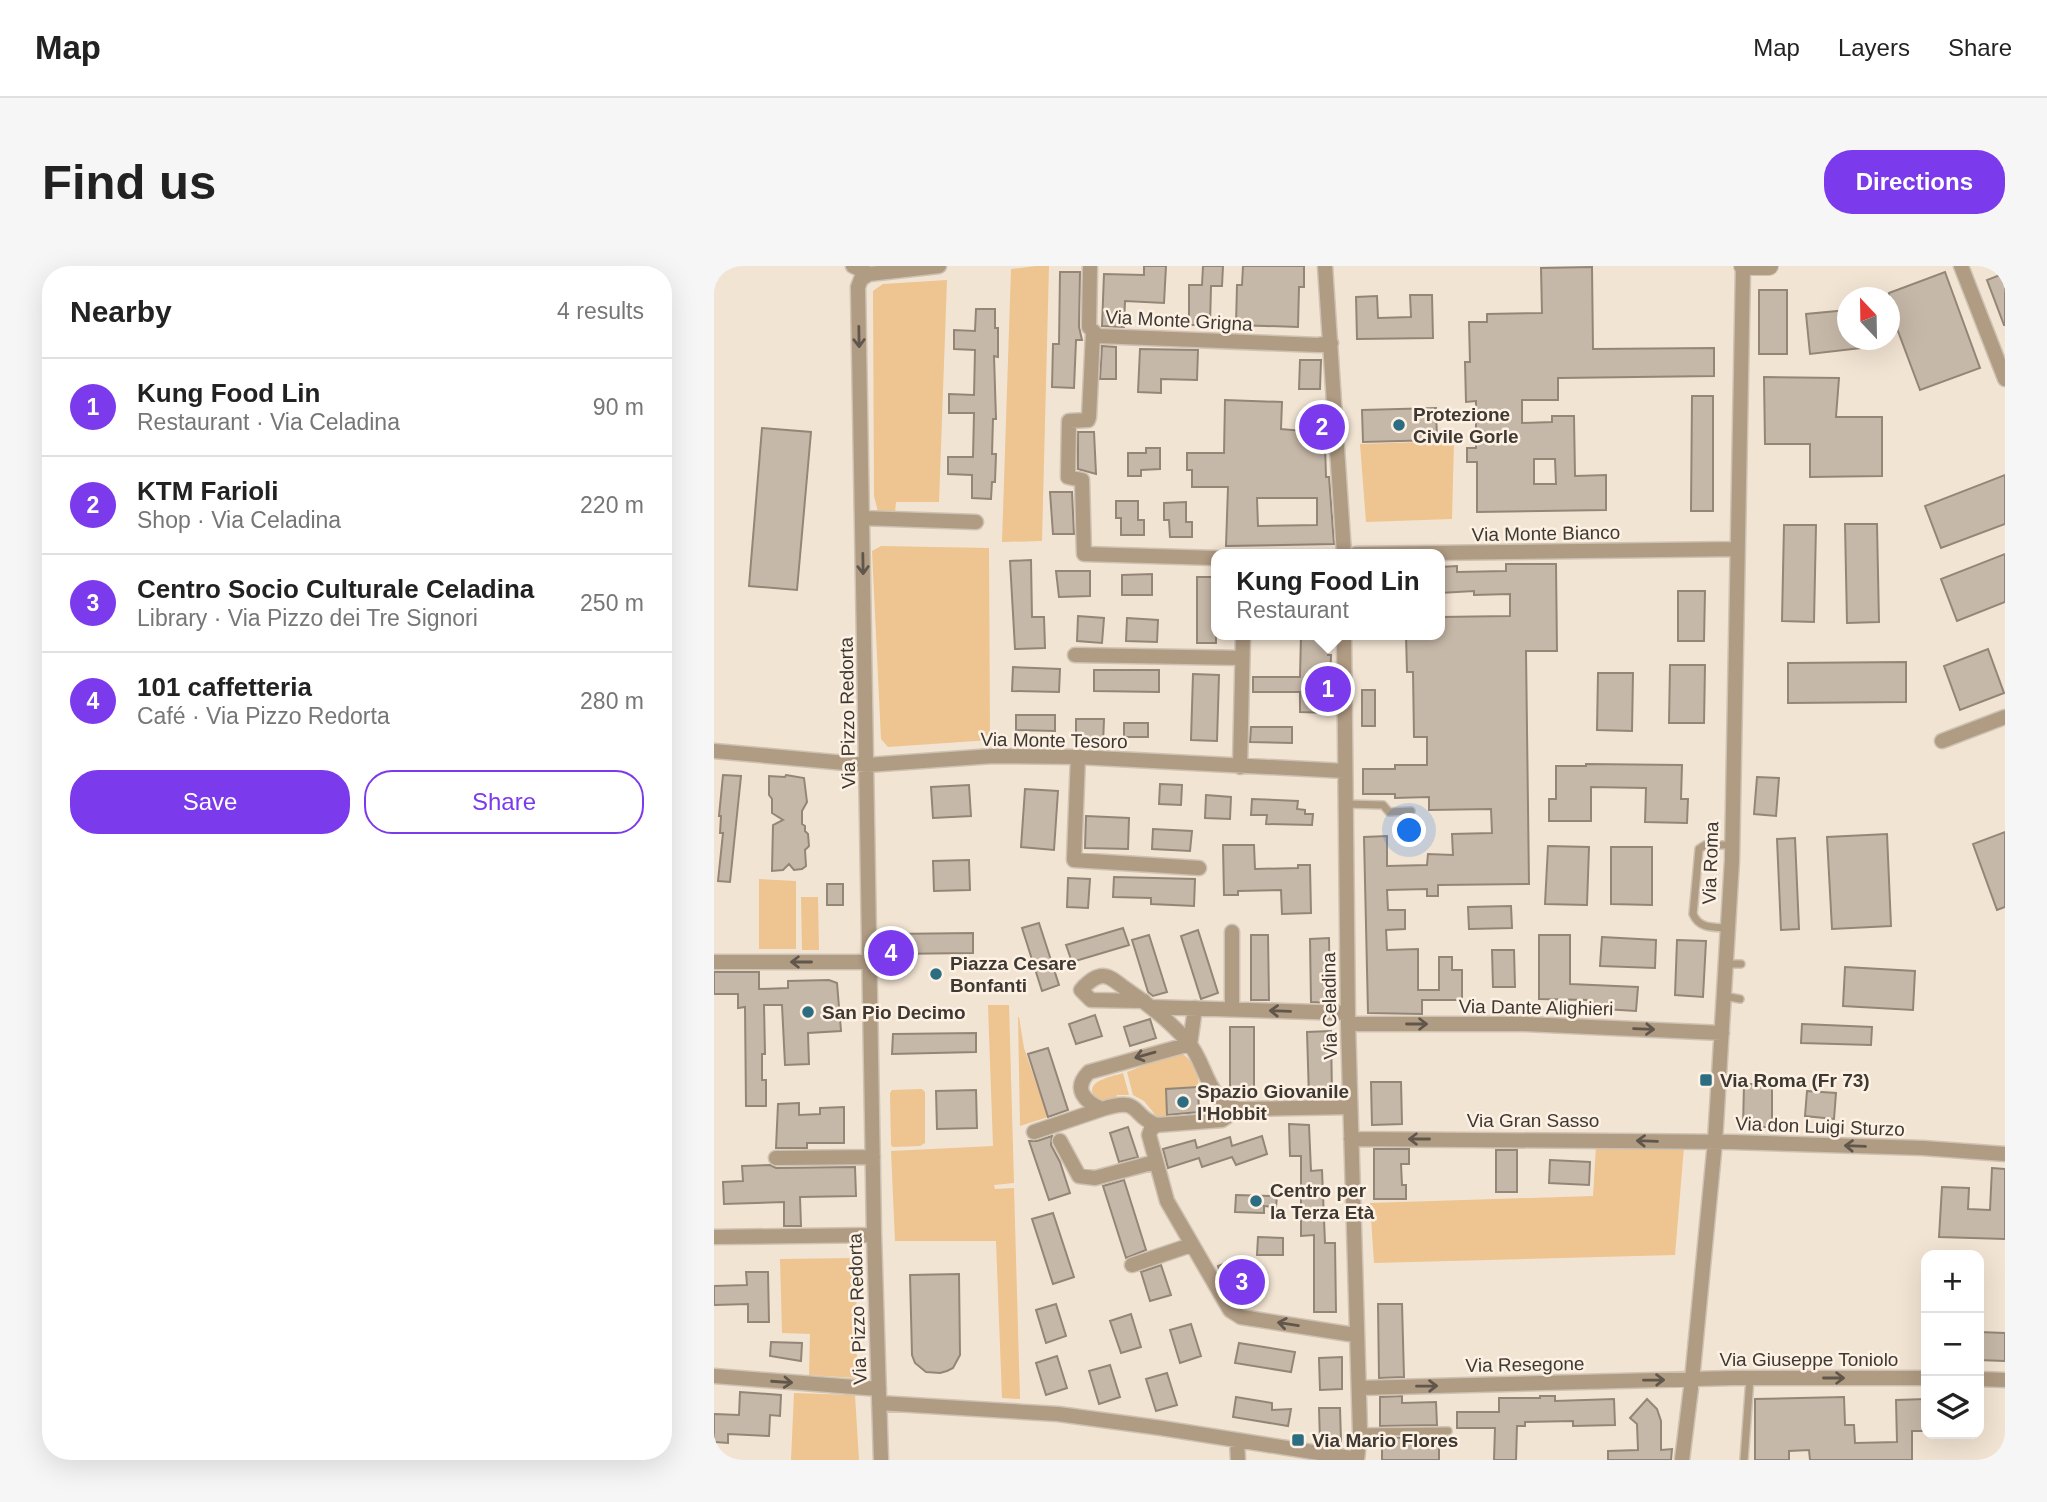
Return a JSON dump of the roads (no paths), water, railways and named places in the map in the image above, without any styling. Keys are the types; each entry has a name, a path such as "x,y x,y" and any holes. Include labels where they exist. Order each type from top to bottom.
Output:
{"street":[{"path":"853,266 868,270 939,266"},
{"name":"Via Monte Grigna","path":"1090,266 1088,323 1093,334 1111,337 1331,344"},
{"path":"1325,266 1344,549"},
{"path":"1743,266 1769,266"},
{"name":"Via Roma","path":"1682,1460 1715,1142 1728,928 1732,845 1743,266"},
{"path":"1961,266 2005,379"},
{"name":"Via Pizzo Redorta","path":"868,270 858,287 874,1235 881,1460"},
{"path":"1093,334 1089,417 1088,420 1069,421 1068,477 1082,480 1084,554 1211,558"},
{"path":"862,518 976,522"},
{"name":"Via Monte Bianco","path":"1445,553 1737,549"},
{"path":"1240,767 1243,640"},
{"name":"Via Celadina","path":"1344,640 1348,1019 1355,1335 1360,1432 1357,1460"},
{"path":"1075,655 1242,658"},
{"path":"1942,741 2005,717"},
{"name":"Via Monte Tesoro","path":"714,751 867,765 993,756 1078,757 1345,771"},
{"path":"1078,757 1074,860 1199,868"},
{"path":"1232,932 1232,1009"},
{"path":"714,962 869,962"},
{"name":"Via Dante Alighieri","path":"1190,1044 1148,1004 1348,1019 1722,1033"},
{"path":"1195,1008 1190,1044 1219,1098 1226,1105 1238,1109 1350,1107"},
{"path":"1102,1109 1084,1099 1080,1090 1083,1077 1089,1072 1190,1044"},
{"path":"1034,1132 1119,1104 1138,1110 1149,1122 1157,1125 1222,1120 1238,1109"},
{"path":"1157,1125 1151,1129 1149,1135 1167,1201 1230,1310 1241,1317 1355,1335"},
{"name":"Via Gran Sasso","path":"1351,1139 1715,1142"},
{"path":"1060,1141 1079,1175 1095,1178 1155,1162"},
{"name":"Via don Luigi Sturzo","path":"1715,1142 1923,1148 2005,1154"},
{"path":"776,1158 873,1157"},
{"path":"714,1237 874,1235"},
{"path":"1132,1265 1191,1245"},
{"path":"714,1376 1161,1428 1357,1460"},
{"name":"Via Giuseppe Toniolo","path":"1692,1380 1921,1378"},
{"path":"1984,1379 2005,1380"},
{"name":"Via Resegone","path":"1359,1388 1692,1380"},
{"path":"1237,1441 1238,1460"}],"lane":[{"path":"1346,804 1383,805 1390,812 1411,811"},
{"path":"1728,928 1702,925 1696,921 1693,914 1699,849 1705,845 1732,845"},
{"path":"1726,964 1741,964"},
{"path":"1724,996 1740,999"},
{"path":"1744,1460 1750,1378"},
{"path":"1360,1432 1448,1431"}],"place":[{"name":"Protezione Civile Gorle","path":"1399,425"},
{"name":"KTM Farioli","path":"1322,427"},
{"name":"Kung Food Lin","path":"1328,689"},
{"name":"101 caffetteria","path":"891,953"},
{"name":"Piazza Cesare Bonfanti","path":"936,974"},
{"name":"San Pio Decimo","path":"808,1012"},
{"name":"Via Roma (Fr 73)","path":"1706,1080"},
{"name":"Spazio Giovanile l'Hobbit","path":"1183,1102"},
{"name":"Centro per la Terza Età","path":"1256,1201"},
{"name":"Centro Socio Culturale Celadina","path":"1242,1282"},
{"name":"Via Mario Flores","path":"1298,1440"}]}
